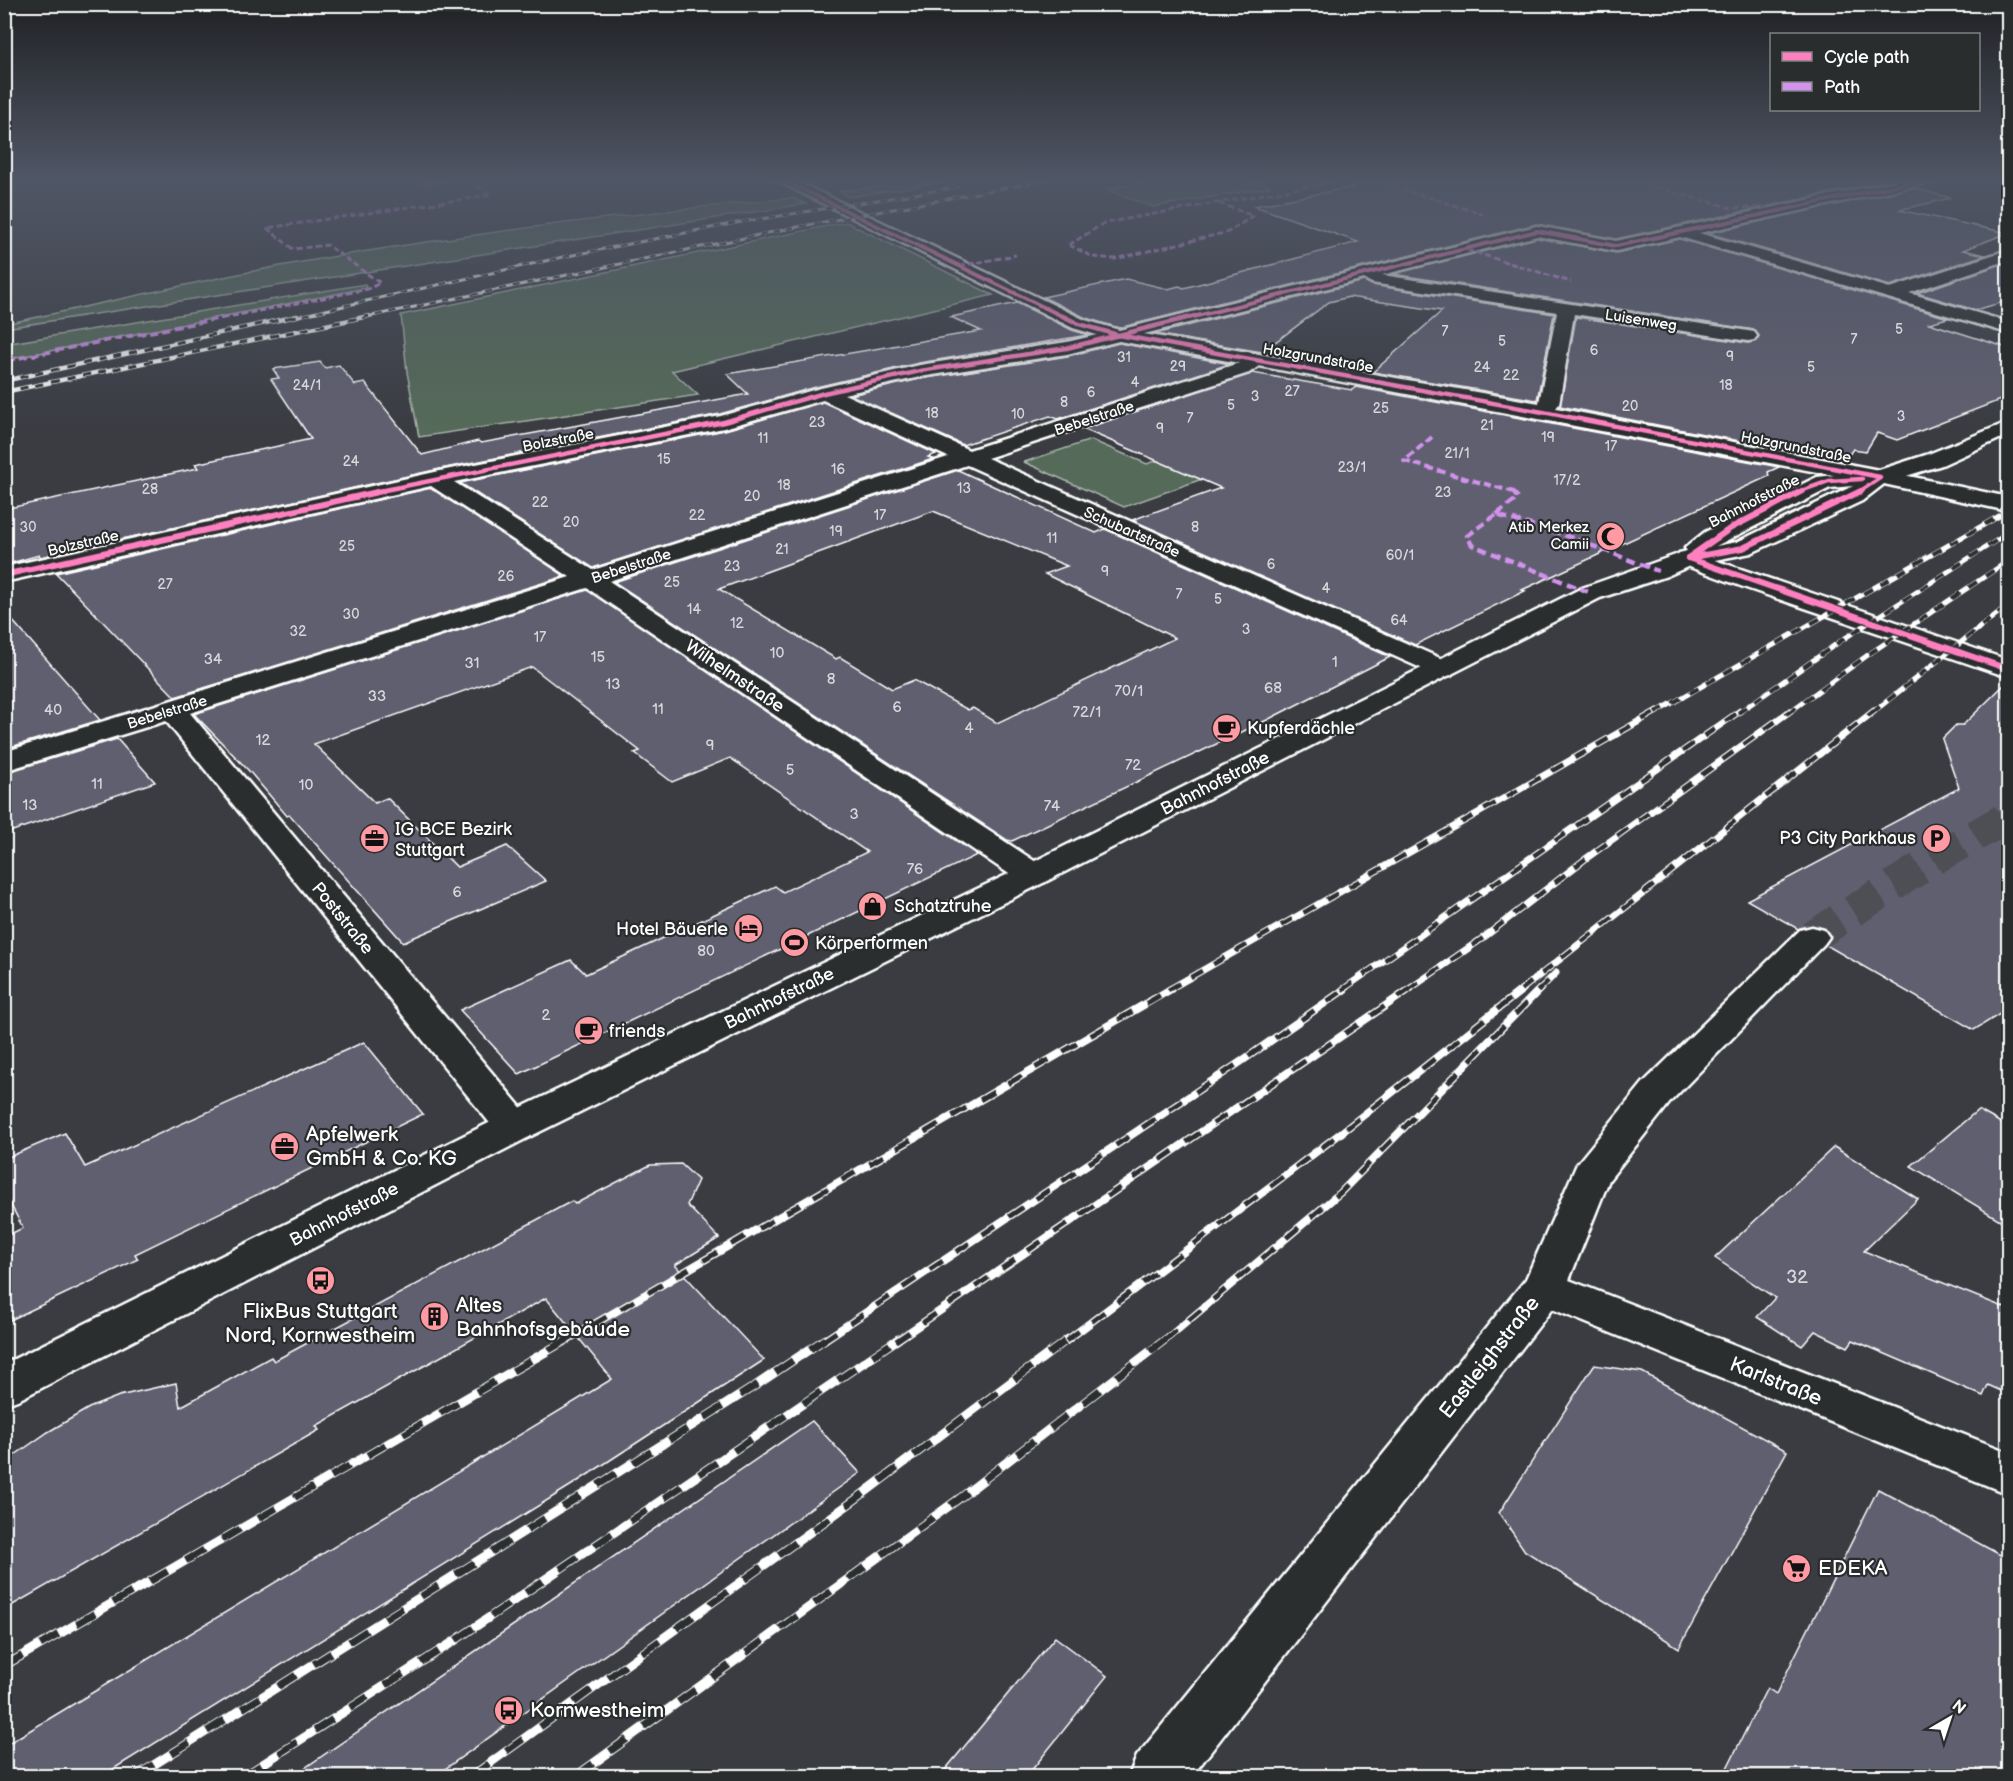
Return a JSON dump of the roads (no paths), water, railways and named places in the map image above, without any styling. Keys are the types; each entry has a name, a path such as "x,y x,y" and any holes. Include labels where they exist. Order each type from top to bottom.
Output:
{"street":[{"name":"Holzgrundstraße","path":"950,261 1079,324 1118,335 1543,412 2008,504"},
{"name":"Bolzstraße","path":"4,575 435,479 724,422 824,393 920,371 1067,348 1413,261"},
{"path":"1778,261 2008,328"},
{"path":"1890,294 1990,261"},
{"name":"Luisenweg","path":"1356,275 1748,336"},
{"path":"1543,412 1550,404 1566,308"},
{"name":"Bebelstraße","path":"4,762 968,459 1242,369 1254,361"},
{"name":"Schubartstraße","path":"824,393 1441,669"},
{"path":"1880,477 1934,460 2008,428"},
{"name":"Holzgrundstraße","path":"1934,460 1934,477 1959,494"},
{"name":"Bahnhofstraße","path":"4,1386 514,1126 1033,875 1591,593 1658,571 1688,558 1743,548 1854,496 1880,477"},
{"name":"Wilhelmstraße","path":"435,479 590,579 1033,875"},
{"path":"1688,558 2008,669"},
{"name":"Poststraße","path":"172,710 514,1126"},
{"name":"Eastleighstraße","path":"1157,1776 1544,1288 1591,1174 1657,1092 1812,937"},
{"name":"Karlstraße","path":"1544,1288 2008,1473"}],"tunnel":[{"path":"1812,937 1939,856 2008,817"}],"railway":[{"path":"290,318 545,261"},
{"path":"362,318 634,261"},
{"path":"4,381 297,316"},
{"path":"4,392 369,316"},
{"path":"1655,713 2008,511"},
{"path":"1738,713 1842,640 2008,533"},
{"path":"1788,713 1872,652 2008,561"},
{"path":"1872,713 2008,605"},
{"path":"1168,990 1657,711"},
{"path":"1342,990 1740,711"},
{"path":"1408,990 1483,938 1584,860 1790,711"},
{"path":"1521,990 1874,711"},
{"path":"1540,989 1556,973"},
{"path":"565,1341 1171,989"},
{"path":"823,1341 1239,1063 1345,989"},
{"path":"896,1341 1410,989"},
{"path":"1066,1341 1337,1136 1523,989"},
{"path":"1164,1341 1341,1192 1540,989"},
{"path":"4,1666 568,1339"},
{"path":"136,1776 755,1386 825,1339"},
{"path":"244,1776 453,1642 898,1339"},
{"path":"472,1776 856,1499 1068,1339"},
{"path":"576,1776 960,1498 1166,1339"}],"place":[{"name":"Atib Merkez Camii","path":"1610,536"},
{"name":"Kupferdächle","path":"1226,728"},
{"name":"P3 City Parkhaus","path":"1937,838"},
{"name":"IG BCE Bezirk Stuttgart","path":"374,839"},
{"name":"Schatztruhe","path":"873,906"},
{"name":"Hotel Bäuerle","path":"749,929"},
{"name":"Körperformen","path":"794,943"},
{"name":"friends","path":"588,1031"},
{"name":"Apfelwerk GmbH & Co. KG","path":"285,1146"},
{"name":"FlixBus Stuttgart Nord, Kornwestheim","path":"320,1280"},
{"name":"Altes Bahnhofsgebäude","path":"435,1317"},
{"name":"EDEKA","path":"1797,1568"},
{"name":"Kornwestheim","path":"509,1710"}]}
